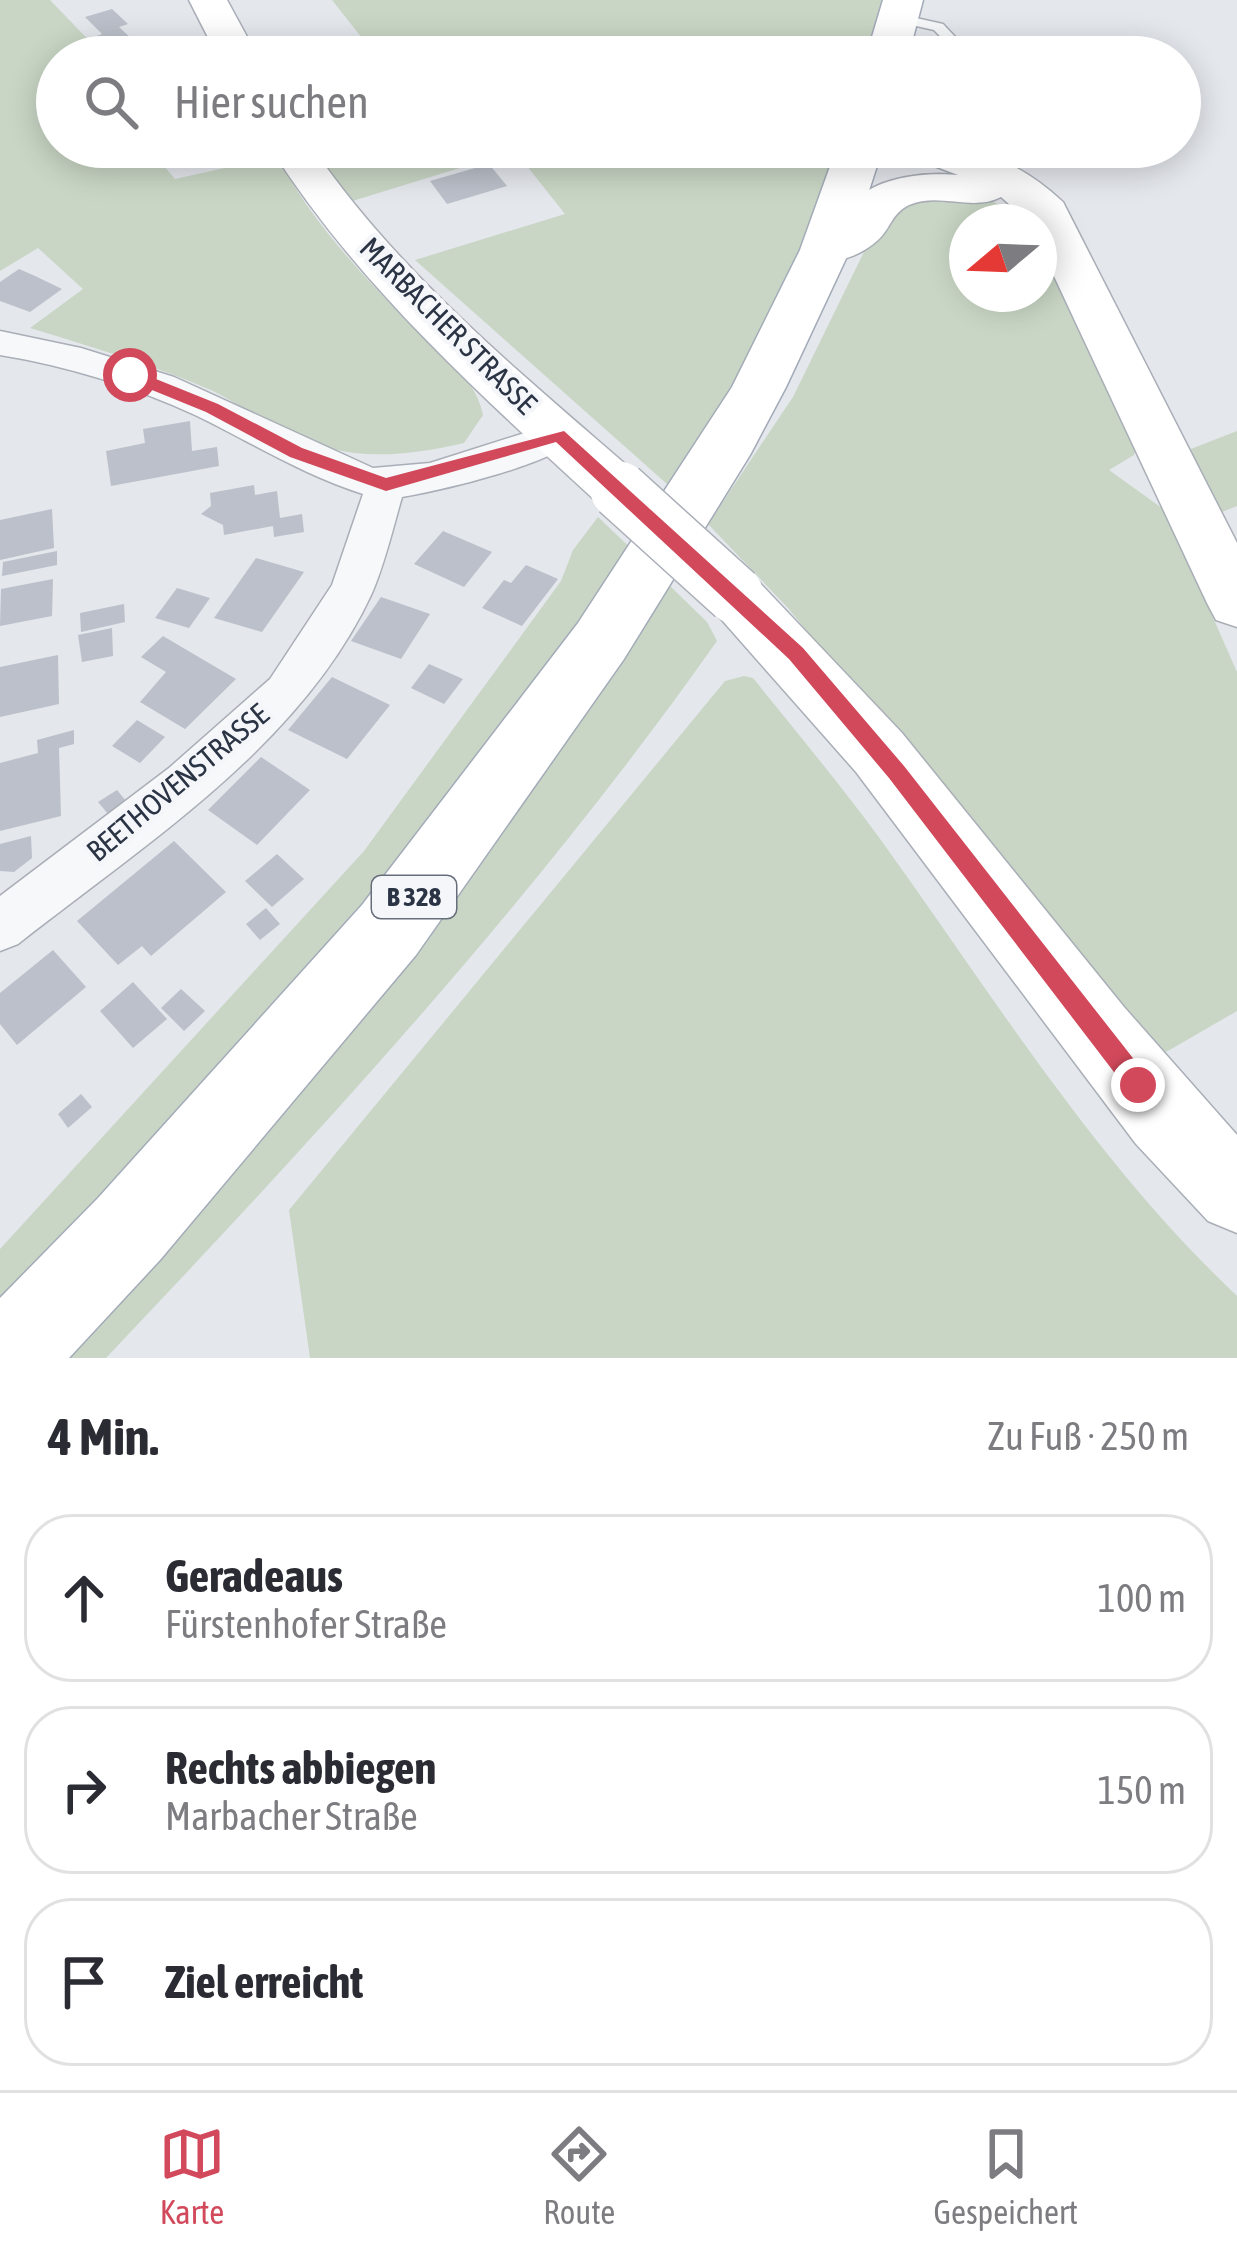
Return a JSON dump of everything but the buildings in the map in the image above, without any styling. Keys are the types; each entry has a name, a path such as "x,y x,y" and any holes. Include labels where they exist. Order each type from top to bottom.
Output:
{"main road":[{"name":"B 328","path":"6,1358 269,1073 389,930 602,641 730,441 824,250 852,168"}],"street":[{"path":"208,0 227,36"},
{"name":"MARBACHER STRASSE","path":"307,168 366,246 447,332 796,653 897,772 1138,1085 1237,1192"},
{"path":"910,168 982,190 1004,204"},
{"path":"972,168 1019,188 1038,204"},
{"path":"824,250 861,231 873,208 896,194 935,186 982,190"},
{"path":"1057,248 1106,325 1237,604"},
{"path":"0,343 130,375 212,408 296,453 386,485 559,435"},
{"name":"BEETHOVENSTRASSE","path":"0,927 186,783 286,692 352,590 386,485"}],"lane":[{"path":"903,36 938,27 947,36"}],"green space":[{"path":"0,0 50,0 85,36 36,36 36,168 166,168 175,179 225,168 285,168 334,241 471,386 483,415 464,443 388,454 317,445 190,382 30,328 83,289 38,248 0,271"},
{"path":"332,0 885,0 874,36 360,36"},
{"path":"320,168 460,168 346,203"},
{"path":"528,168 831,168 785,294 676,492 415,260 565,214"},
{"path":"985,197 997,204 949,204 949,312 1057,312 1057,271 1138,440 1134,455 1109,470 1166,511 1237,672 1237,1011 1154,1059 788,608 708,524 793,397 884,211 906,200"},
{"path":"1237,431 1237,506 1212,516 1183,452"},
{"path":"598,517 641,558 495,764 0,1326 0,1249 364,851 561,581 573,550"},
{"path":"670,586 707,622 717,641 576,829 347,1099 106,1358 48,1358 609,679"},
{"path":"753,678 863,816 1091,1133 1185,1244 1237,1296 1237,1358 310,1358 289,1210 725,681"}],"route":[{"path":"130,375 212,408 296,453 386,485 559,435 796,653 897,772 1138,1085"}]}
